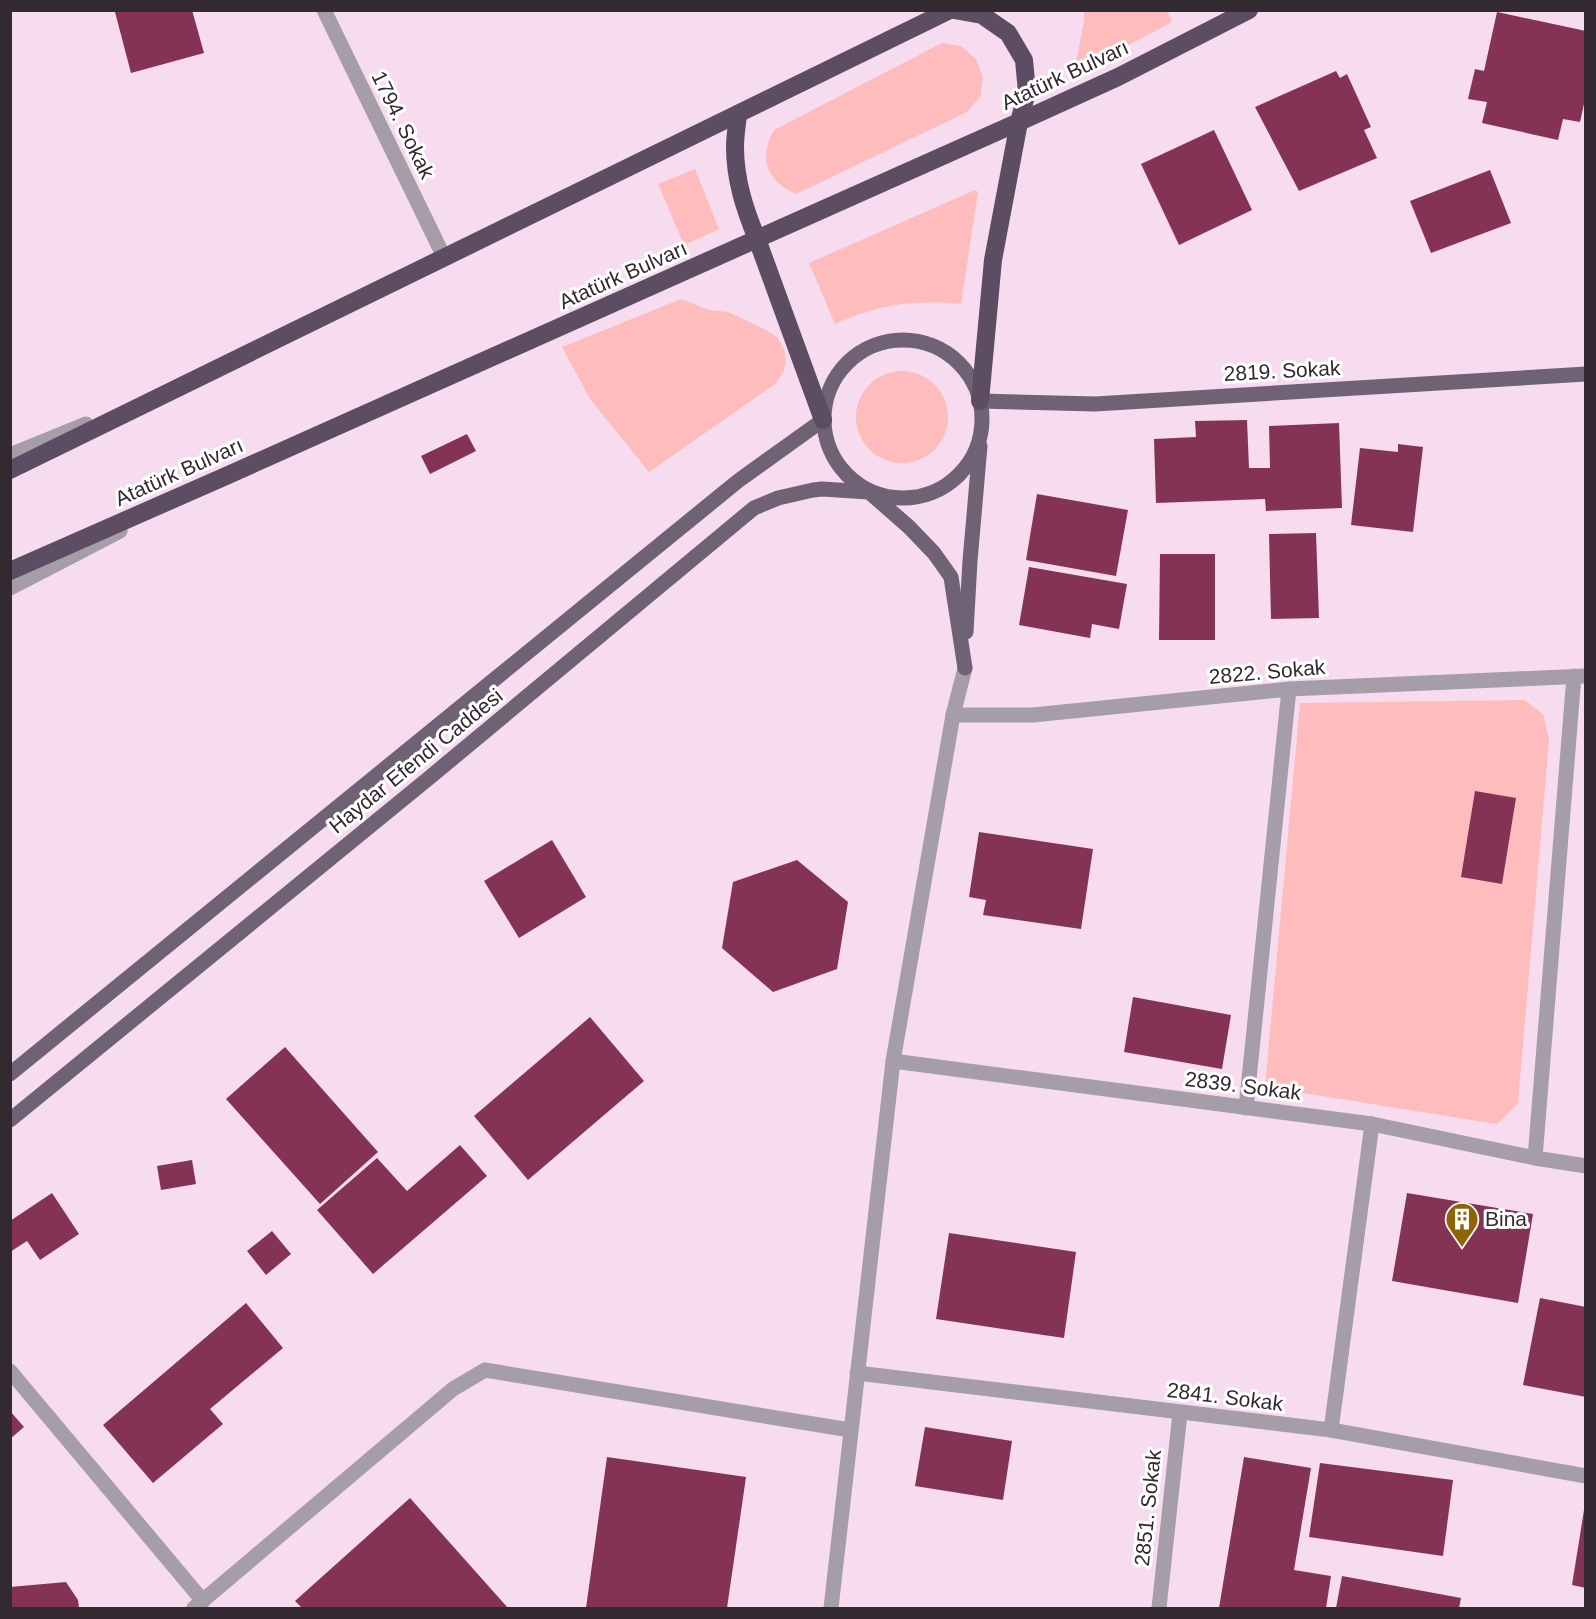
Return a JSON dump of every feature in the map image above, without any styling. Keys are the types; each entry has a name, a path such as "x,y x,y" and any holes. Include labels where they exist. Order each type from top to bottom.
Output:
{"highway":[{"path":"10,470 952,10 982,15 1008,33 1024,60 1027,92 1019,122 993,260 980,401"},
{"name":"Atatürk Bulvarı","path":"10,570 1019,122 1118,77 1249,10"},
{"path":"738,114 735,148 738,180 745,210 823,420"}],"main road":[{"path":"893,340 922,342 948,354 968,374 980,401 982,428 970,561 965,668 951,577 934,553 909,527 869,492 850,479 836,463 826,442 823,420 828,392 842,367 865,349 893,340"},
{"name":"2819. Sokak","path":"980,401 1095,404 1586,374"},
{"name":"Haydar Efendi Caddesi","path":"10,1074 738,481 823,420"},
{"path":"869,492 899,499 929,495 955,480 973,456 982,428"},
{"name":"Haydar Efendi Caddesi","path":"10,1120 429,778 754,508 804,491 822,489 869,492"}],"street":[{"name":"1794. Sokak","path":"324,10 444,257"},
{"path":"10,455 183,384"},
{"path":"10,588 226,476"},
{"path":"831,1608 893,1061 953,715 965,668"},
{"path":"1535,1158 1580,676"},
{"name":"2822. Sokak","path":"953,715 1034,715 1289,689 1580,676"},
{"path":"1246,1108 1289,689"},
{"name":"2839. Sokak","path":"893,1061 1372,1124 1535,1158 1586,1166"},
{"path":"1331,1430 1372,1124"},
{"path":"10,1371 199,1605 453,1389 485,1370 850,1430"},
{"name":"2841. Sokak","path":"857,1373 1331,1430 1586,1476"},
{"name":"2851. Sokak","path":"1159,1608 1180,1413"}],"shaded area":[{"path":"1084,11 1167,11 1172,22 1083,69 1075,67"},
{"path":"942,43 961,46 976,59 983,77 980,97 967,112 796,194 786,189 772,175 768,168 766,150 774,130"},
{"path":"695,169 719,229 684,245 658,184"},
{"path":"975,190 978,192 961,304 896,305 867,312 835,324 809,263"},
{"path":"681,299 709,310 728,312 766,330 777,337 784,349 786,361 783,373 775,384 649,472 590,399 562,347"},
{"path":"902,371 920,374 935,384 945,399 948,417 945,435 935,450 920,460 902,463 884,460 869,450 859,435 856,417 859,399 869,384 884,374"},
{"path":"1525,700 1543,714 1549,740 1518,1103 1497,1124 1265,1087 1300,703"}],"building":[{"path":"121,10 192,10 204,53 131,73 115,12"},
{"path":"1497,12 1586,31 1586,95 1580,122 1563,119 1558,140 1482,123 1487,102 1468,99 1475,69 1484,71"},
{"path":"1336,71 1340,78 1347,74 1371,127 1364,130 1377,158 1299,191 1255,107"},
{"path":"1214,130 1252,210 1179,245 1141,164"},
{"path":"1490,170 1511,223 1431,253 1410,201"},
{"path":"1247,420 1249,468 1270,468 1269,426 1339,423 1342,508 1266,511 1265,499 1156,503 1154,439 1196,437 1195,421"},
{"path":"467,434 476,451 430,474 421,456"},
{"path":"1398,444 1423,447 1413,532 1351,525 1360,448 1398,452"},
{"path":"1037,494 1128,510 1116,576 1026,560"},
{"path":"1316,533 1319,618 1271,619 1269,534"},
{"path":"1160,554 1215,554 1215,640 1159,640"},
{"path":"1029,567 1127,584 1119,629 1092,624 1090,638 1019,625"},
{"path":"1475,791 1516,798 1502,884 1461,877"},
{"path":"979,832 1093,849 1081,929 983,915 986,900 969,897"},
{"path":"552,840 586,897 519,938 484,881"},
{"path":"797,860 848,902 837,969 773,992 722,948 733,882"},
{"path":"1133,997 1231,1015 1222,1069 1124,1052"},
{"path":"590,1017 644,1081 528,1180 474,1116"},
{"path":"285,1047 378,1152 320,1204 226,1099"},
{"path":"460,1145 487,1176 373,1274 317,1210 377,1158 407,1191"},
{"path":"192,1160 196,1184 161,1190 157,1166"},
{"path":"52,1193 79,1234 40,1260 27,1241 10,1252 10,1221"},
{"name":"Bina","path":"1407,1193 1533,1214 1518,1303 1392,1281"},
{"path":"272,1231 291,1254 266,1275 247,1251"},
{"path":"949,1233 1076,1252 1064,1338 936,1319"},
{"path":"1540,1298 1586,1307 1586,1397 1523,1385"},
{"path":"246,1303 283,1348 210,1409 223,1424 153,1483 103,1425"},
{"path":"10,1411 24,1427 10,1439"},
{"path":"925,1427 1012,1441 1003,1500 915,1486"},
{"path":"607,1457 746,1477 727,1608 586,1608"},
{"path":"1244,1457 1311,1468 1294,1570 1331,1576 1326,1608 1219,1608"},
{"path":"1320,1463 1453,1480 1443,1556 1309,1537"},
{"path":"410,1498 508,1608 302,1608 295,1601"},
{"path":"1584,1510 1586,1510 1586,1588 1572,1585"},
{"path":"1342,1576 1461,1598 1459,1608 1336,1608"},
{"path":"66,1582 78,1600 79,1608 10,1608 10,1587"}],"place":[{"name":"Bina","path":"1462,1248"}]}
